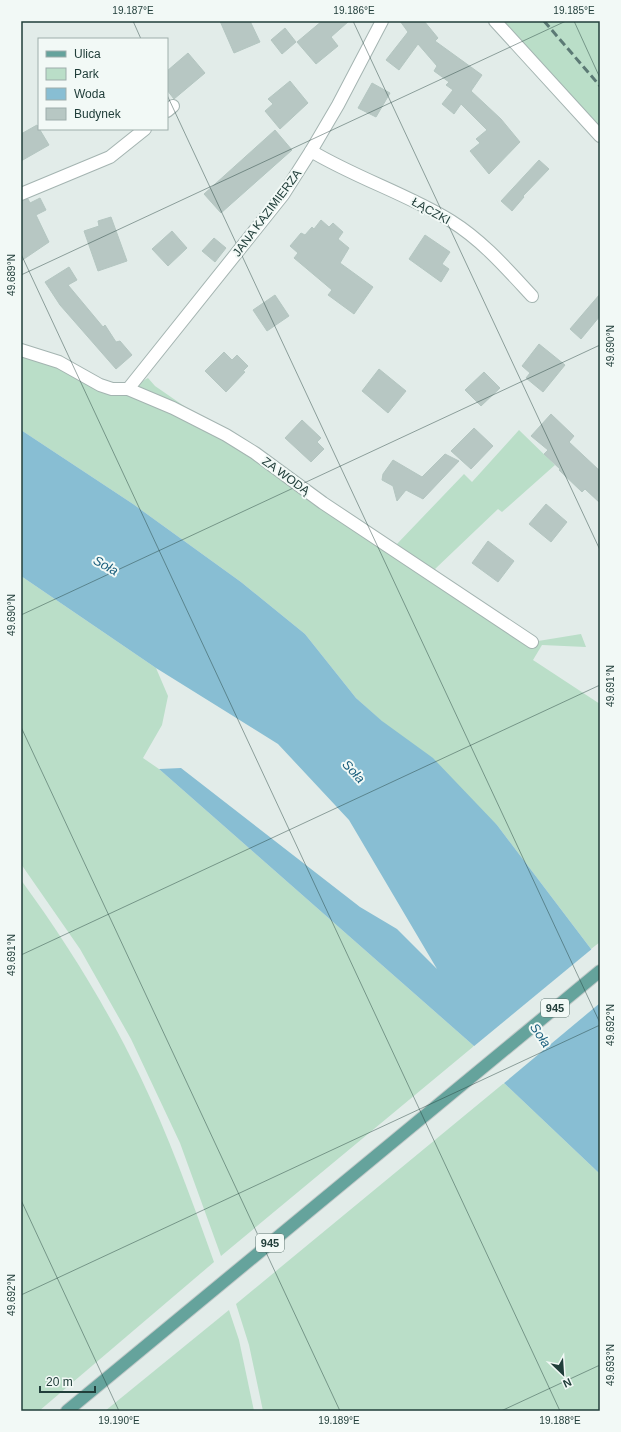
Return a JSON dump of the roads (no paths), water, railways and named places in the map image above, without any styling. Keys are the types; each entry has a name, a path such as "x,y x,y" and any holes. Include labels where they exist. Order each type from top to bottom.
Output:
{"main road":[{"name":"945","path":"67,1411 600,971"}],"street":[{"name":"JANA KAZIMIERZA","path":"128,389 283,195 311,151 382,21"},
{"path":"496,21 600,136"},
{"path":"21,194 110,157 144,130"},
{"name":"ŁĄCZKI","path":"311,151 394,191 452,222 476,239 500,261 532,296"},
{"name":"ZA WODĄ","path":"21,350 59,362 83,377 112,390 128,389 226,435 249,449 323,503 532,642"}],"water":[{"name":"Soła","path":"21,430 133,504 241,582 305,634 356,698 382,721 433,758 497,825 591,949 600,964 600,1174 504,1083 474,1046 159,769 181,768 360,907 397,929 437,969 349,820 278,744 156,668 21,576"}],"railway":[{"path":"544,21 600,86"}]}
